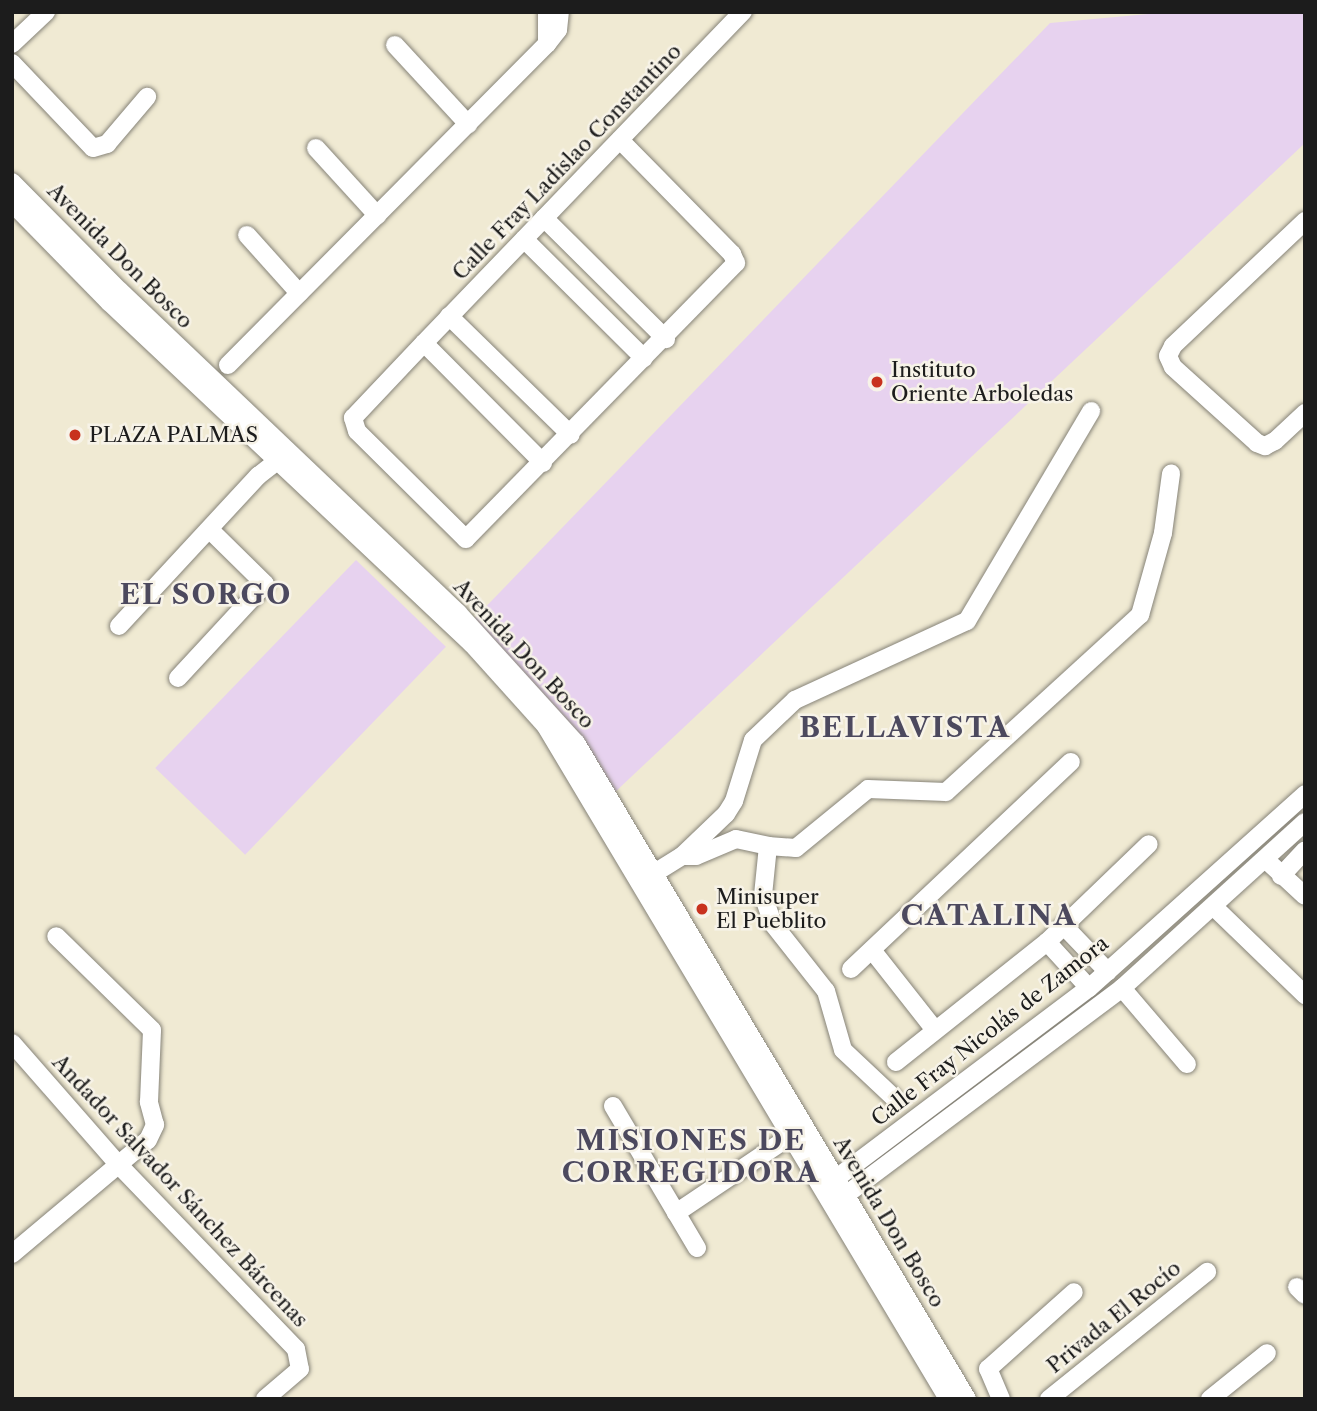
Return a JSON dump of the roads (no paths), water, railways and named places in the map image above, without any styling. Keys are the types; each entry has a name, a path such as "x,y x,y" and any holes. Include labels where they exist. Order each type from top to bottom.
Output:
{"street":[{"path":"12,44 46,12"},
{"path":"547,12 547,44"},
{"path":"228,365 547,44 558,30 560,12"},
{"name":"Calle Fray Ladislao Constantino","path":"543,463 466,539 455,531 352,424 449,316 743,12"},
{"path":"394,45 468,124"},
{"path":"12,63 93,148 107,144 147,97"},
{"path":"424,343 543,463 644,358 666,339 736,263 732,254 620,140"},
{"path":"316,148 377,215"},
{"name":"Avenida Don Bosco","path":"12,182 476,640 584,753 647,877 792,1135 830,1183"},
{"name":"Avenida Don Bosco","path":"12,203 277,461 452,617"},
{"path":"544,218 666,339"},
{"path":"1305,221 1173,346 1168,356 1173,367 1257,443 1265,446 1275,441 1305,413"},
{"path":"247,235 299,293"},
{"path":"524,239 644,358"},
{"path":"449,316 571,435"},
{"path":"647,877 682,856 730,809 753,740 795,700 967,621 1091,411"},
{"path":"119,626 258,476 277,461"},
{"path":"682,856 696,856 736,839 768,846 796,848 868,789 946,792 1140,615 1163,534 1171,474"},
{"path":"178,678 265,584 210,530"},
{"path":"851,970 1071,762"},
{"name":"Calle Fray Nicolás de Zamora","path":"830,1183 1089,988 1302,801"},
{"name":"Calle Fray Nicolás de Zamora","path":"840,1199 1122,988 1214,907 1305,821"},
{"path":"895,1062 1065,927 1149,844"},
{"path":"768,846 763,895 770,917 794,956 826,991 843,1049 893,1097"},
{"path":"1281,876 1305,850"},
{"path":"1265,859 1305,896"},
{"name":"Avenida Don Bosco","path":"647,877 830,1183 967,1399"},
{"path":"1214,907 1305,995"},
{"path":"1065,927 1108,972"},
{"path":"12,1254 117,1163 148,1140 155,1125 149,1102 152,1030 56,936"},
{"path":"1047,942 1089,988"},
{"path":"872,950 935,1030"},
{"path":"1129,953 1145,968"},
{"path":"1122,988 1187,1064"},
{"name":"Andador Salvador Sánchez Bárcenas","path":"12,1043 117,1163 296,1349 301,1364 296,1373 265,1399"},
{"path":"613,1106 697,1248"},
{"path":"676,1213 792,1135"},
{"name":"Avenida Don Bosco","path":"840,1199 948,1399"},
{"name":"Privada El Rocío","path":"1049,1399 1207,1272"},
{"name":"Privada El Rocío","path":"996,1397 987,1374 990,1365 1074,1292"},
{"path":"1210,1399 1267,1353"}],"place":[{"name":"Instituto Oriente Arboledas","path":"877,382"},
{"name":"PLAZA PALMAS","path":"75,435"},
{"name":"Minisuper El Pueblito","path":"702,909"}],"district":[{"name":"EL SORGO","path":"206,594"},
{"name":"BELLAVISTA","path":"905,727"},
{"name":"CATALINA","path":"989,915"},
{"name":"MISIONES DE CORREGIDORA","path":"691,1156"}]}
